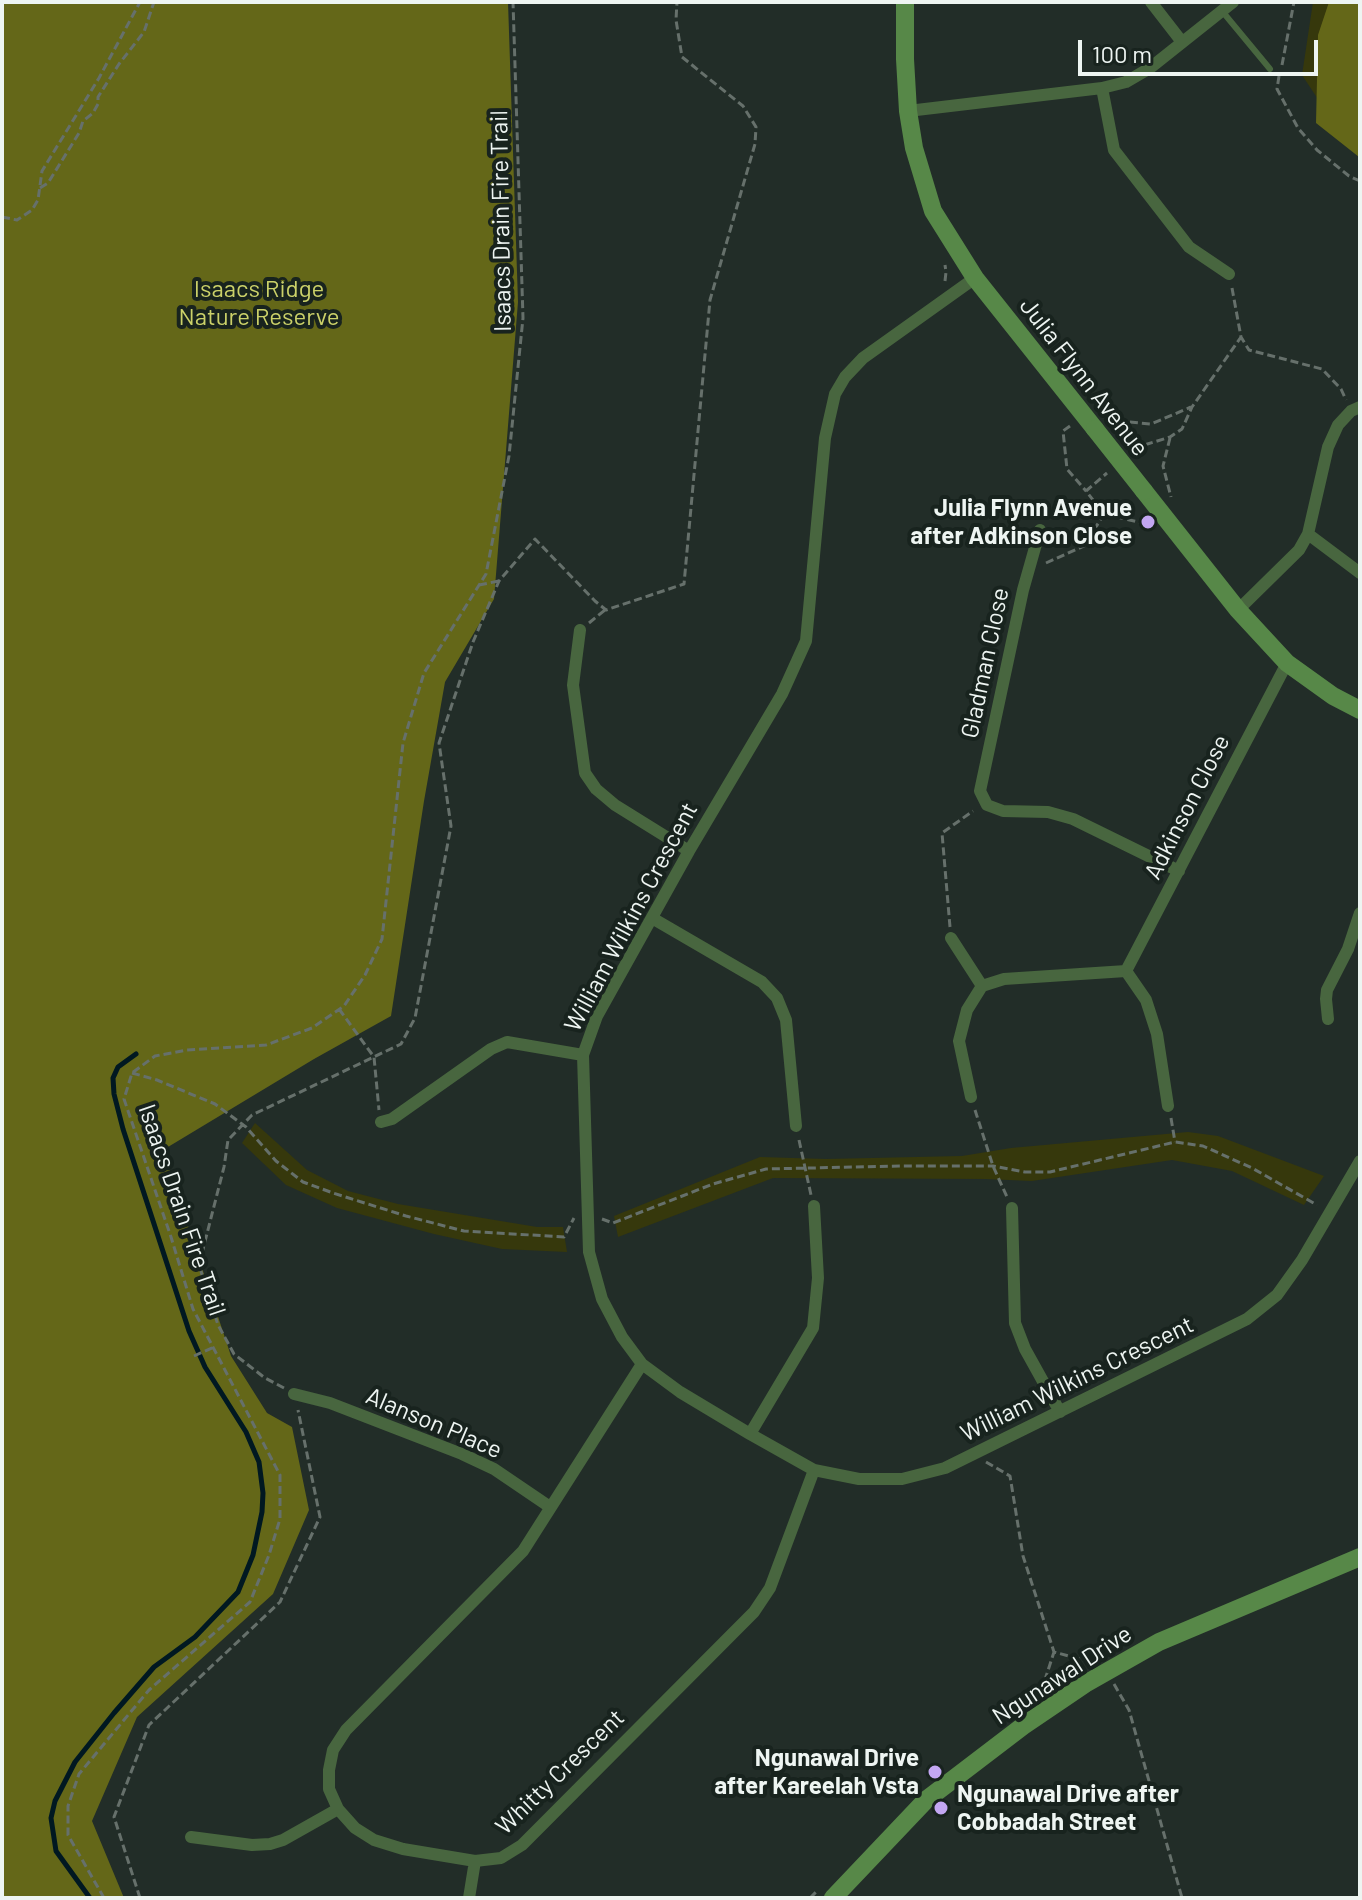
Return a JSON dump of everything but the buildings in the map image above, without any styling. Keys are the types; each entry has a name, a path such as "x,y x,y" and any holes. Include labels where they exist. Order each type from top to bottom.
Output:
{"street":[{"name":"Julia Flynn Avenue","path":"905,2 908,111 914,148 933,211 975,278 1238,610 1287,663 1333,696 1360,710"},
{"path":"1151,2 1182,42"},
{"path":"908,111 1102,88 1126,82 1150,68 1233,2"},
{"path":"1102,88 1114,150 1189,247 1229,274"},
{"name":"William Wilkins Crescent","path":"975,278 863,358 845,377 835,394 825,438 806,641 782,694 689,851 597,1016 583,1055 594,1220 589,1252 602,1299 622,1337 642,1364 680,1392 814,1470 859,1479 902,1479 945,1468 1247,1319 1277,1295 1302,1260 1327,1208 1339,1196 1360,1161"},
{"path":"1238,610 1299,550 1308,534 1328,447 1338,425 1356,409"},
{"name":"Gladman Close","path":"987,805 980,791 1023,590 1040,530"},
{"path":"1308,534 1360,573"},
{"path":"580,630 573,685 585,773 596,789 615,805 689,851"},
{"name":"Adkinson Close","path":"1126,971 1287,663"},
{"path":"973,811 987,805 1003,811 1048,812 1073,819 1179,871"},
{"path":"1328,1019 1327,990 1354,951 1360,913"},
{"path":"652,918 762,982 777,998 786,1020 796,1126"},
{"path":"951,938 982,986"},
{"path":"971,1097 959,1041 967,1010 982,986 1004,979 1126,971 1146,1000 1154,1023 1168,1106"},
{"path":"381,1122 392,1119 491,1049 507,1042 583,1055"},
{"path":"750,1434 813,1328 818,1278 814,1206"},
{"path":"1012,1208 1015,1323 1025,1349 1060,1412"},
{"path":"191,1837 252,1845 270,1844 338,1809 329,1789 329,1770 333,1750 346,1730 523,1551 642,1364"},
{"name":"Alanson Place","path":"294,1394 330,1403 462,1454 494,1469 550,1507"},
{"name":"Whitty Crescent","path":"338,1809 355,1828 374,1840 403,1849 475,1861 501,1858 522,1845 754,1612 770,1588 814,1470"},
{"name":"Ngunawal Drive","path":"833,1898 926,1800 1023,1726 1085,1684 1159,1642 1360,1557"},
{"path":"469,1898 475,1861"}],"lane":[{"path":"1222,11 1270,69"}],"path":[{"path":"2,217 17,220 32,210 38,200 42,171 99,78 140,2"},
{"path":"40,188 48,183 79,133 83,121 93,113 98,97 144,32 154,2"},
{"name":"Isaacs Drain Fire Trail","path":"104,1898 68,1835 68,1806 79,1774 149,1690 250,1602 280,1519 280,1475 193,1309 124,1099 132,1073 155,1056 187,1050 266,1045 312,1028 344,1006 365,975 382,939 403,743 424,673 486,574 509,456 523,318 513,2"},
{"path":"580,630 606,610 684,584 710,300 755,144 756,127 743,106 682,57 676,20 677,2"},
{"path":"1294,2 1277,89 1298,128 1317,150 1360,181"},
{"path":"1229,274 1241,337 1249,350 1322,369 1356,409"},
{"path":"1151,424 1192,407"},
{"path":"140,1898 114,1817 149,1725 280,1602 320,1517 294,1394 265,1378 234,1354 218,1325 199,1265 228,1140 252,1115 401,1044 415,1018 451,826 439,743 473,642 499,581 535,539 606,610"},
{"path":"479,585 499,581"},
{"path":"951,938 942,833 973,811"},
{"path":"339,1009 374,1057 381,1122"},
{"path":"132,1073 215,1104 243,1124 276,1161 303,1182 406,1216 464,1231 564,1237 574,1218 613,1223 727,1180 766,1169 993,1166 1025,1172 1050,1172 1175,1142 1203,1146 1327,1208"},
{"path":"971,1097 993,1166 1012,1208"},
{"path":"1168,1106 1175,1142"},
{"path":"796,1126 814,1206"},
{"path":"194,1356 214,1347"},
{"path":"1041,1692 1054,1652"}],"shaded area":[{"path":"1313,2 1360,2 1345,140 1302,75"},
{"path":"255,1123 307,1170 348,1191 398,1204 537,1227 563,1227 567,1252 502,1249 337,1208 286,1185 242,1143"},
{"path":"1188,1132 1218,1136 1324,1176 1304,1205 1232,1171 1172,1160 1032,1181 773,1178 618,1237 614,1216 760,1157 962,1156 1011,1148"}],"green space":[{"name":"Isaacs Ridge Nature Reserve","path":"2,2 508,2 518,302 494,599 445,682 391,1016 163,1150 231,1356 267,1413 292,1427 309,1510 273,1594 137,1717 92,1821 124,1898 2,1898"},
{"path":"1329,2 1360,2 1359,157 1316,123 1318,35"}],"waterway":[{"path":"90,1898 56,1851 51,1818 55,1801 75,1762 154,1667 195,1637 238,1592 253,1555 262,1512 259,1462 246,1432 205,1367 189,1331 123,1129 113,1078 118,1067 136,1054"}],"place":[{"name":"Julia Flynn Avenue after Adkinson Close","path":"1148,522"},
{"name":"Ngunawal Drive after Kareelah Vsta","path":"935,1772"},
{"name":"Ngunawal Drive after Cobbadah Street","path":"941,1808"}]}
